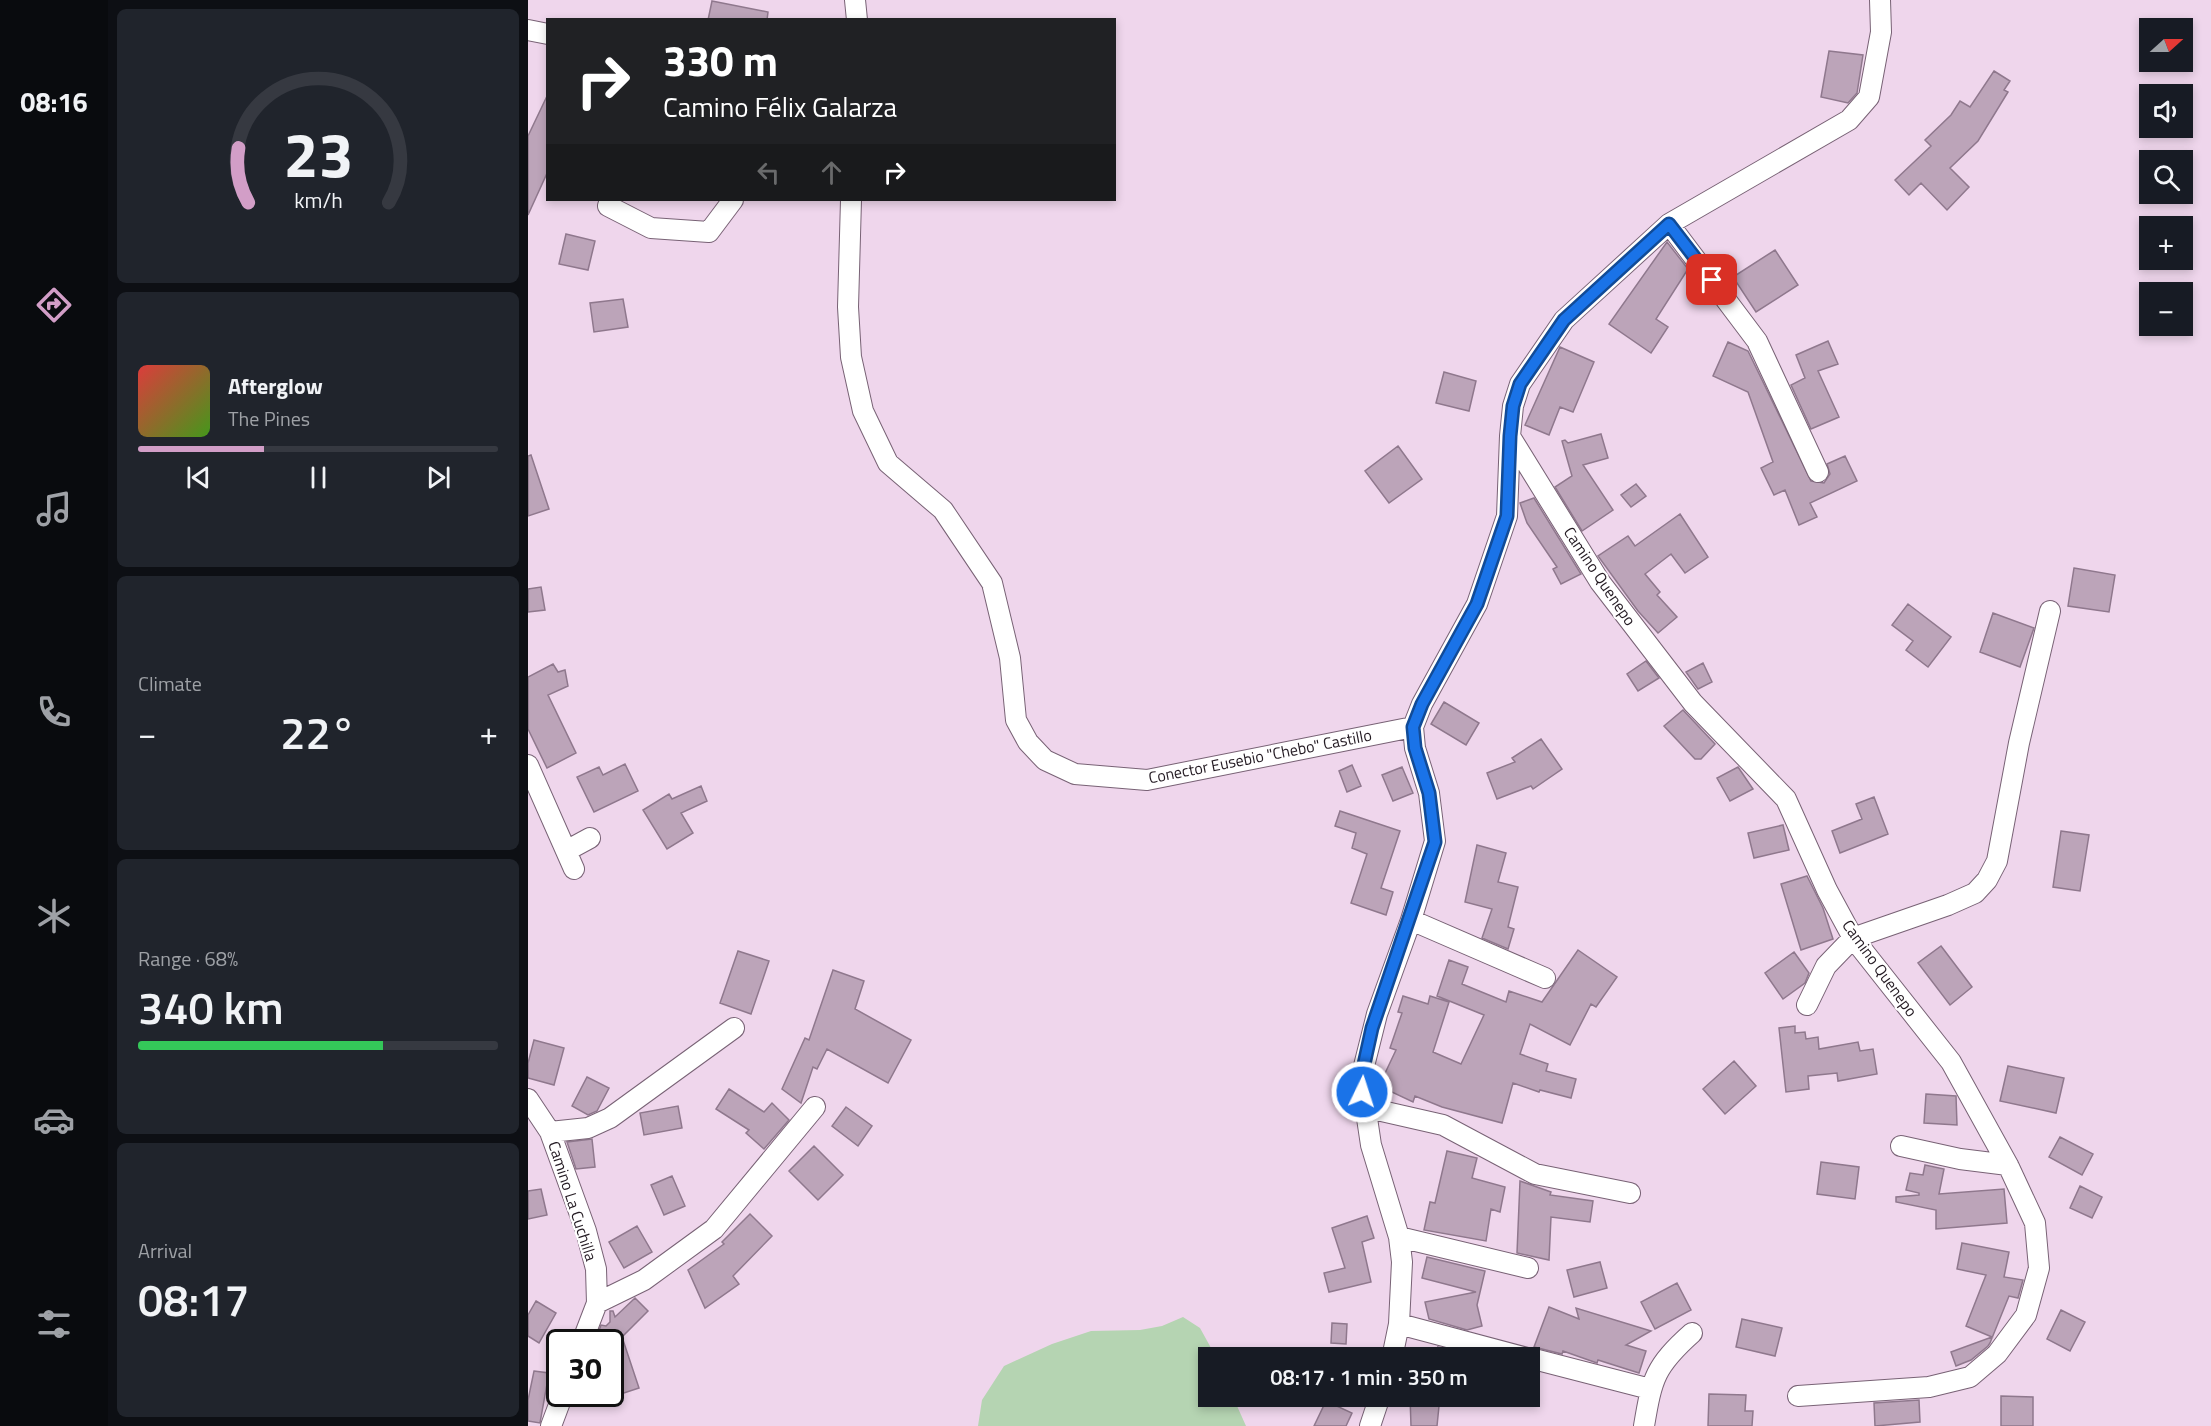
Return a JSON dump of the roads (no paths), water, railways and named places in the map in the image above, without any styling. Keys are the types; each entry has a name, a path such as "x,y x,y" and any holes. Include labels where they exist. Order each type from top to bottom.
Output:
{"street":[{"path":"855,0 857,18"},
{"path":"1394,1347 1399,1324 1402,1262 1399,1237 1371,1145 1361,1078 1368,1042 1411,920 1435,842 1429,793 1415,748 1413,727 1422,704 1477,604 1507,516 1510,436 1513,406 1520,384 1564,320 1669,224 1850,120 1869,97 1881,32 1880,0"},
{"path":"528,30 546,34"},
{"path":"610,201 609,206 651,228 710,232 732,201"},
{"name":"Conector Eusebio \"Chebo\" Castillo","path":"851,201 848,306 851,357 863,411 888,463 943,510 992,583 1010,658 1016,720 1028,742 1045,759 1076,774 1147,780 1413,727"},
{"path":"1669,224 1757,341 1818,472"},
{"name":"Camino Quenepo","path":"1510,436 1607,591 1693,703 1786,799 1827,890 1853,938 1951,1062 2008,1165 2035,1223 2039,1268 2026,1315 1997,1354 1970,1377 1952,1384 1797,1396"},
{"path":"1807,1005 1826,966 1853,938 1948,905 1975,893 1987,880 1997,861 2019,743 2050,611"},
{"path":"528,765 570,860 590,838"},
{"path":"1411,920 1545,978"},
{"path":"550,1132 588,1128 610,1118 734,1028"},
{"name":"Camino La Cuchilla","path":"528,1099 550,1132 586,1231 596,1269 597,1303 587,1329"},
{"path":"597,1303 644,1280 714,1229 815,1107"},
{"path":"1364,1107 1443,1125 1535,1174 1630,1193"},
{"path":"1901,1146 1960,1159 2008,1165"},
{"path":"1399,1237 1528,1268"},
{"path":"1399,1324 1487,1347"},
{"path":"1644,1426 1650,1389 1665,1357 1692,1333"},
{"path":"1540,1361 1650,1389"},
{"path":"551,1426 558,1407"},
{"path":"1370,1426 1376,1407"}]}
